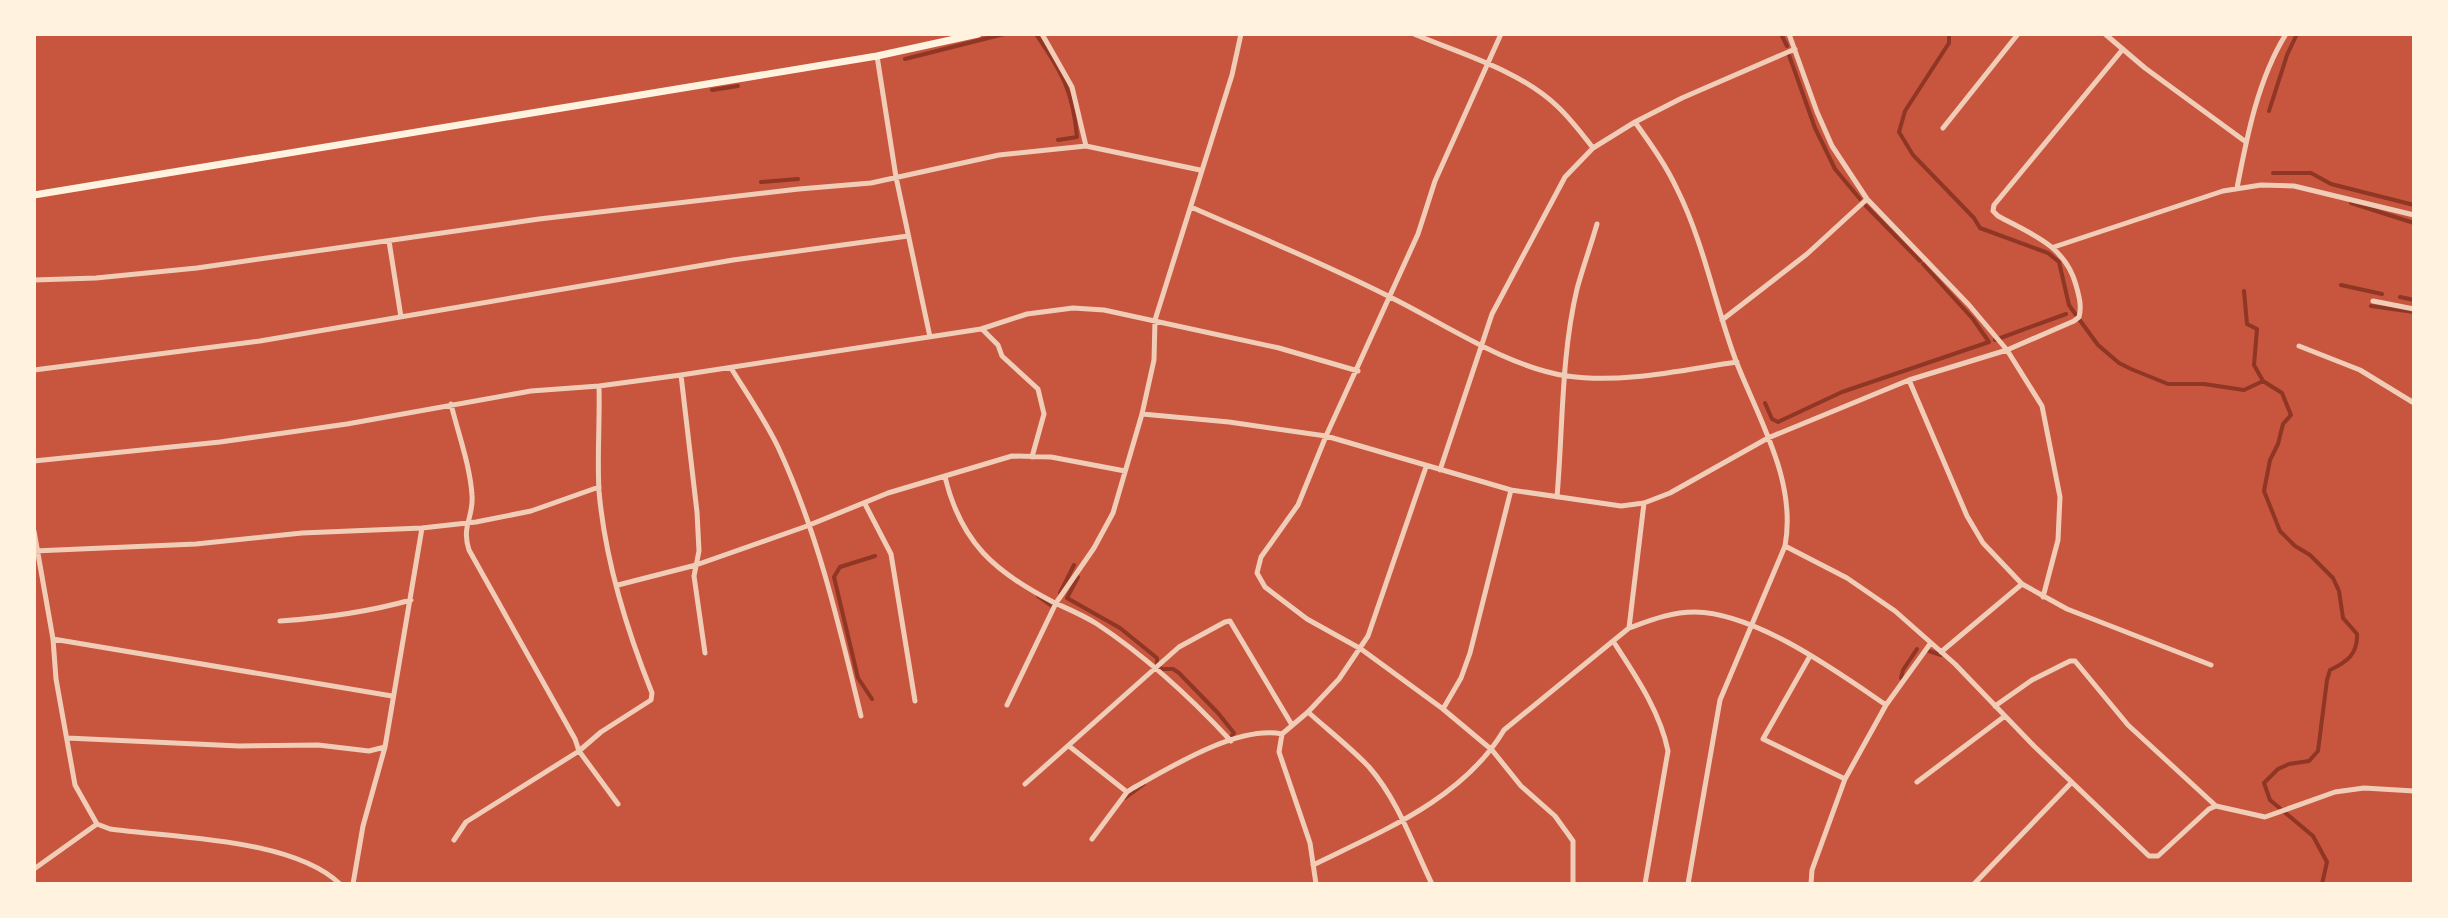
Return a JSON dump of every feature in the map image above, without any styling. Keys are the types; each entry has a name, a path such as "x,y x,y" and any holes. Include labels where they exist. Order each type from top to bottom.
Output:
{"main road":[{"path":"34,195 877,56 978,34"}],"street":[{"path":"1042,34 1072,87 1086,146"},
{"path":"1007,705 1056,603 1094,548 1113,513 1154,360 1155,320 1232,75 1241,34"},
{"path":"1414,34 1489,65 1532,87 1556,105 1593,148"},
{"path":"1501,34 1435,181 1418,234 1298,505 1261,557 1257,573 1265,587 1307,619 1361,649 1443,709 1492,750 1521,786 1555,816 1573,841 1573,884"},
{"path":"1789,34 1832,146 1867,199 1969,305 2007,350 2042,406 2060,497 2058,540 2043,597"},
{"path":"1943,128 2018,34"},
{"path":"2105,34 2246,142"},
{"path":"2237,188 2251,120 2286,34"},
{"path":"1440,470 1492,314 1565,177 1593,148 1635,122 1795,49"},
{"path":"1142,414 1326,436 1511,490 1621,506 1644,503 1670,493 1768,438 1909,380 2007,350 2079,317 2080,302 2073,273 2054,247 1993,211 1994,205 2123,49"},
{"path":"877,56 896,177 930,337"},
{"path":"1635,122 1677,188 1692,225 1722,320 1786,489 1789,525 1785,546 1715,717 1703,808 1688,884"},
{"path":"34,280 96,278 197,268 539,219 871,183 999,155 1086,146 1200,170"},
{"path":"2054,247 2117,224 2237,188 2294,186 2414,215"},
{"path":"1722,320 1807,254 1867,199"},
{"path":"1191,207 1390,296 1481,346 1565,376 1597,379 1737,362"},
{"path":"1557,497 1565,376 1577,290 1597,224"},
{"path":"34,370 260,341 733,260 908,236"},
{"path":"389,241 401,317"},
{"path":"2373,301 2414,309"},
{"path":"34,461 220,442 347,424 531,391 599,386 731,368 981,329 1027,314 1073,308 1155,320 1279,348 1358,371"},
{"path":"981,329 998,345 1002,356 1038,389 1044,414 1032,457"},
{"path":"2299,346 2360,370 2414,403"},
{"path":"731,368 777,445 824,568 838,613 861,716"},
{"path":"681,375 697,512 698,607 705,653"},
{"path":"1909,380 1967,516 1983,543 2022,584 2067,609 2211,665"},
{"path":"454,840 466,822 579,751 601,732 651,700 652,693 622,610 604,532 599,487 599,386"},
{"path":"451,404 471,487 472,509 466,523 469,550 579,751 618,804"},
{"path":"618,585 696,565 807,526 888,493 1012,456 1051,457 1125,471"},
{"path":"1316,884 1310,843 1279,752 1282,734 1339,679 1361,649 1426,467"},
{"path":"945,477 958,519 982,553 1005,574 1099,626 1158,666 1231,741"},
{"path":"36,551 196,544 302,533 466,523 531,511 599,487"},
{"path":"1443,709 1461,678 1470,653 1511,490"},
{"path":"1629,628 1644,503"},
{"path":"865,504 891,554 915,701"},
{"path":"353,884 363,826 385,747 422,528"},
{"path":"34,531 75,785 97,824 131,832 209,839 277,853 317,868 340,884"},
{"path":"1785,546 1847,578 1895,611 1941,652 2071,783 2149,856 2154,857 2216,806"},
{"path":"1941,652 2022,584"},
{"path":"280,621 385,608 411,600"},
{"path":"1313,865 1402,821 1454,786 1492,750 1504,730 1629,628 1668,614 1712,613 1752,626 1810,656 1886,705"},
{"path":"1025,784 1179,647 1230,621 1292,725"},
{"path":"53,639 392,696"},
{"path":"1613,641 1650,702 1668,751 1645,884"},
{"path":"1811,884 1812,870 1845,779 1886,705 1930,644"},
{"path":"1810,656 1763,739 1845,779"},
{"path":"1995,706 2032,680 2075,661 2128,725 2216,806 2261,817 2335,792 2364,788 2414,791"},
{"path":"1308,712 1369,768 1391,798 1432,884"},
{"path":"1917,782 2005,716"},
{"path":"1092,839 1127,792 1204,748 1261,733 1282,734"},
{"path":"67,738 239,746 318,745 369,751 385,747"},
{"path":"1069,746 1127,792"},
{"path":"1974,884 2071,783"},
{"path":"34,869 97,824"}],"waterway":[{"path":"905,59 1004,34"},
{"path":"1036,34 1059,71 1073,107 1077,137 1058,140"},
{"path":"1781,34 1787,46"},
{"path":"1949,34 1949,43 1905,111 1899,132 1913,155 1980,228 2048,253 2059,262 2069,305 2098,345 2119,363 2168,384 2204,384 2244,390 2263,381"},
{"path":"2269,111 2297,34"},
{"path":"1789,55 1815,128 1835,169 1860,199"},
{"path":"712,90 738,86"},
{"path":"2273,173 2311,173 2331,184 2414,205"},
{"path":"761,182 798,179"},
{"path":"2351,203 2414,223"},
{"path":"1866,206 1920,261"},
{"path":"1765,403 1772,419 1778,422 1842,392 1989,342 1973,319 1923,264"},
{"path":"2341,285 2382,294"},
{"path":"2244,291 2247,324 2257,329 2254,365 2263,381 2282,393 2291,415 2283,424 2270,460 2264,491 2280,531 2333,578 2339,591 2343,618 2357,634 2356,647 2350,656 2330,670 2318,751 2309,761 2278,769 2264,783 2270,800 2313,836 2327,862 2322,884"},
{"path":"2400,297 2414,300"},
{"path":"2371,306 2414,312"},
{"path":"1995,340 2066,314"},
{"path":"872,699 858,678 834,577 840,567 875,556"},
{"path":"1060,593 1074,565"},
{"path":"1078,577 1067,598 1120,628 1157,658 1157,665 1162,669 1173,669 1179,673 1234,733 1229,739"},
{"path":"1038,596 1052,606"},
{"path":"1901,678 1917,649"},
{"path":"1926,650 1941,655"},
{"path":"1125,798 1144,784"}]}
